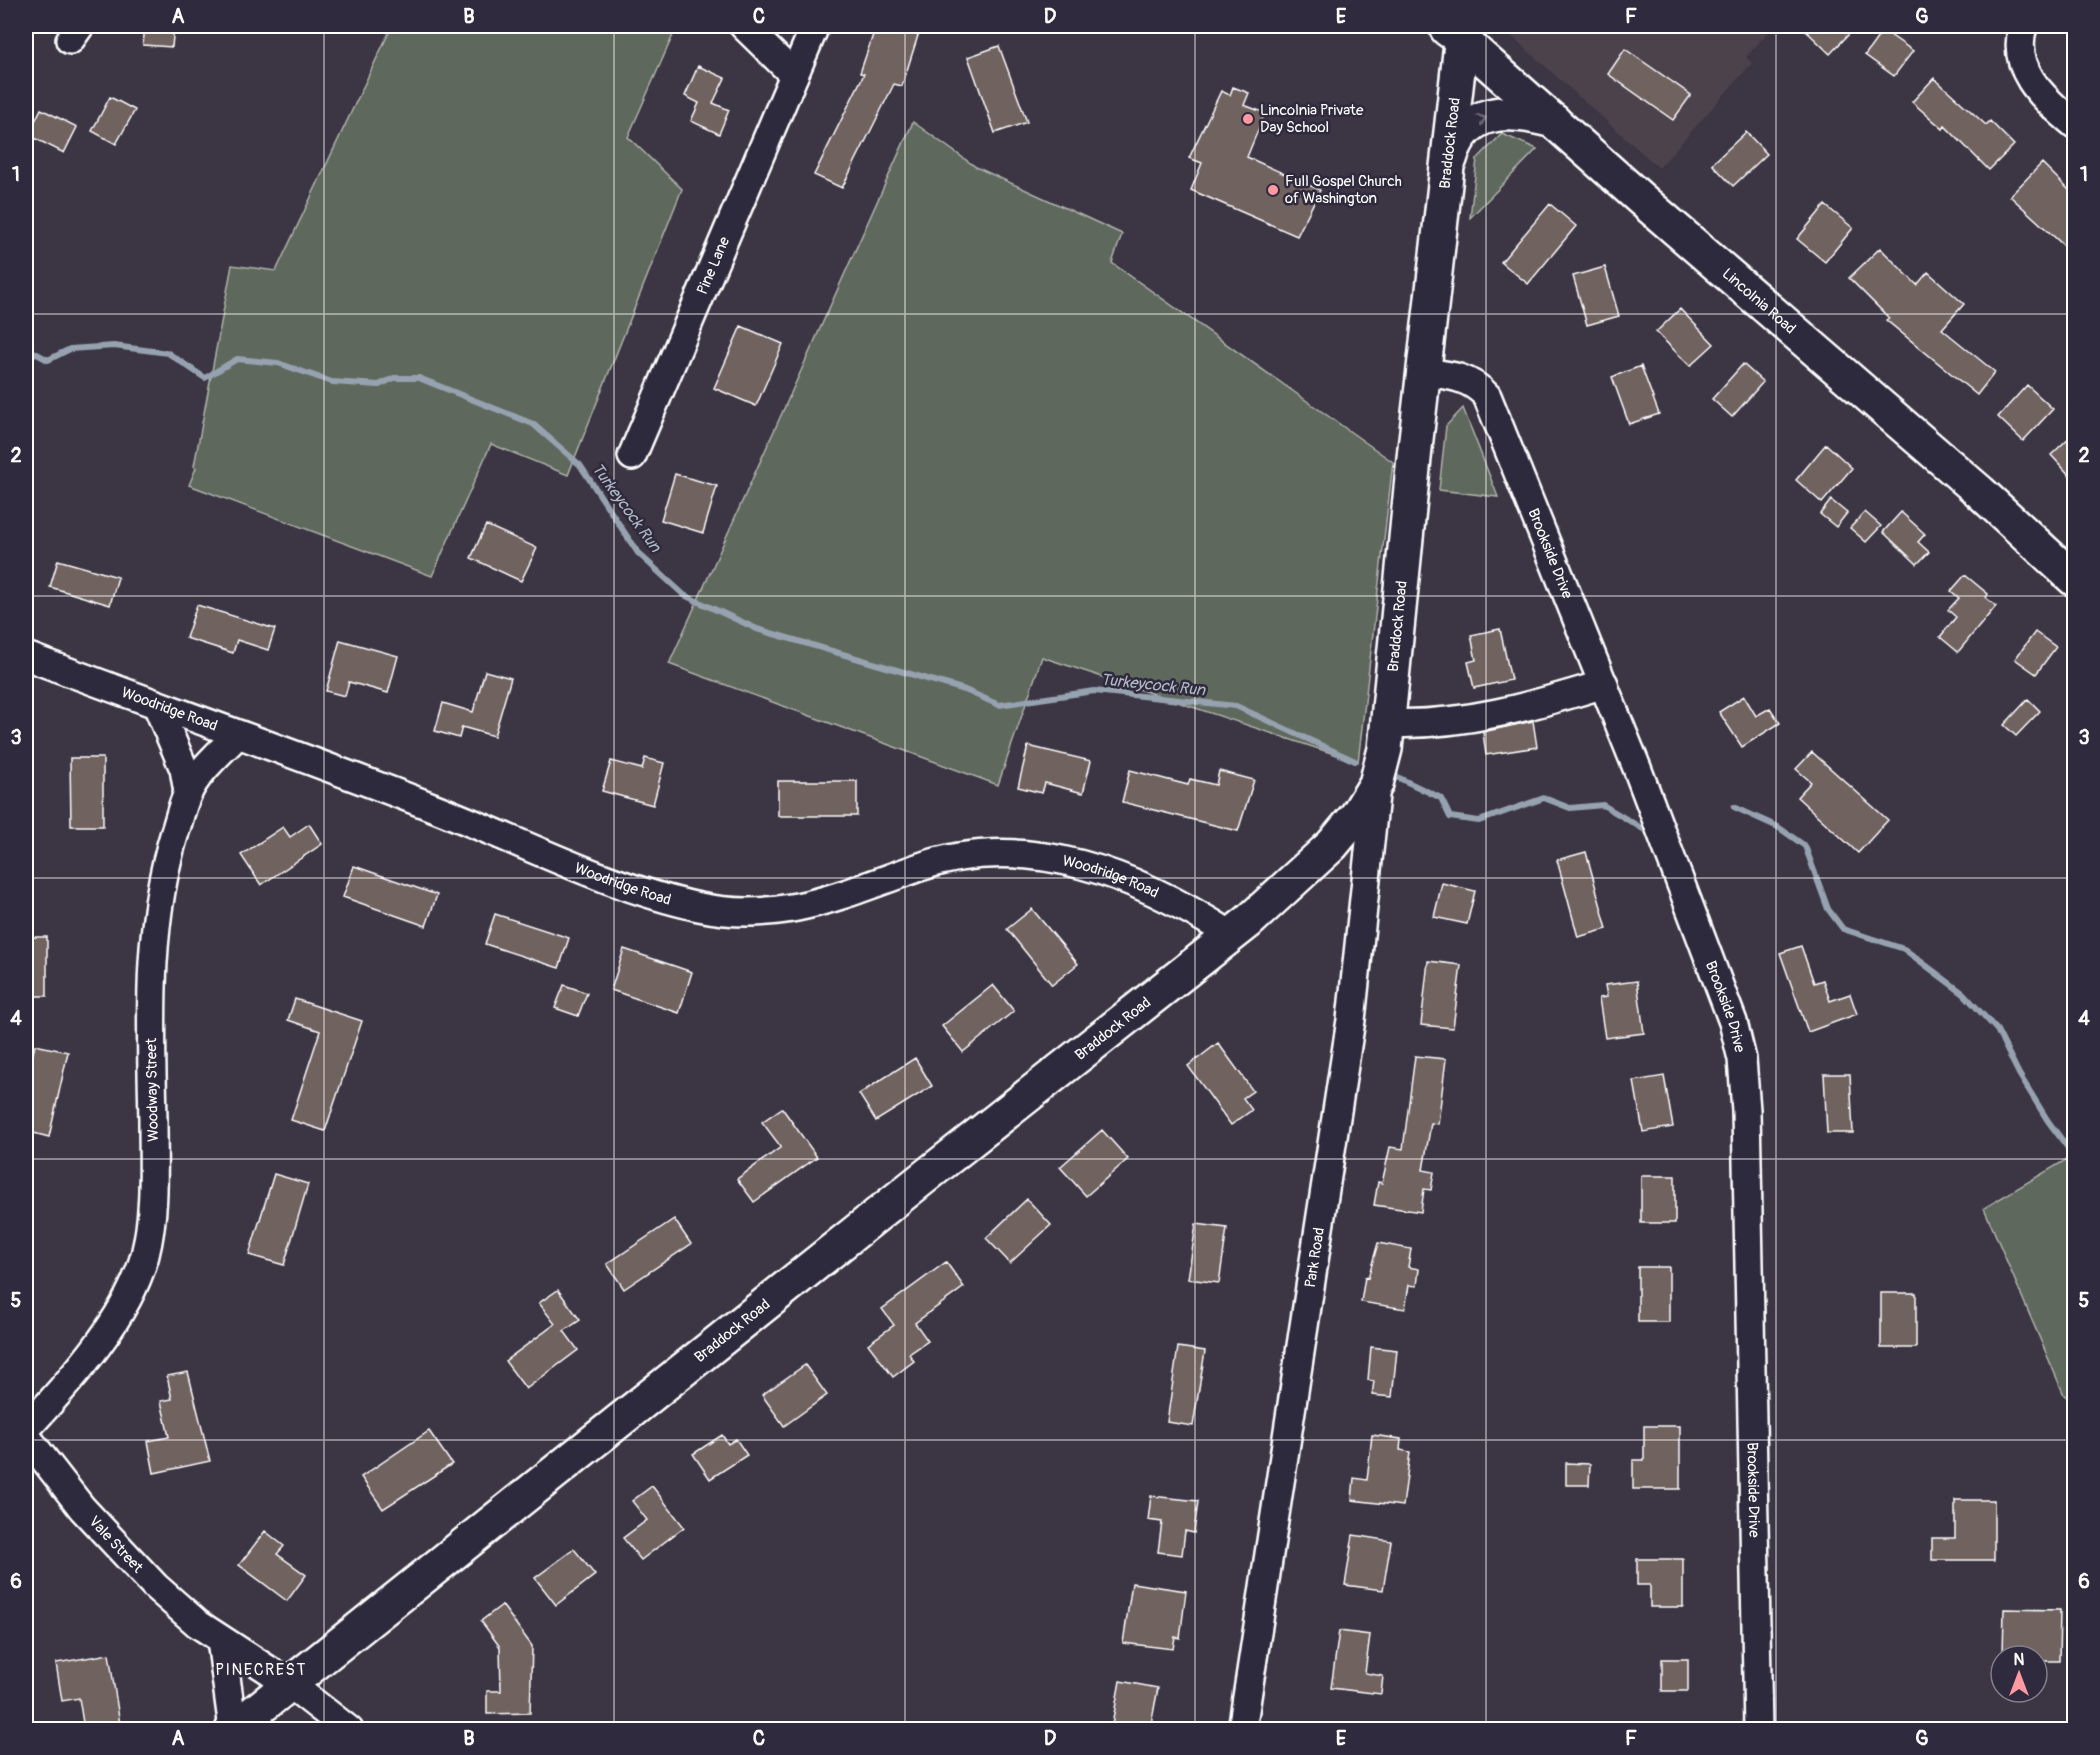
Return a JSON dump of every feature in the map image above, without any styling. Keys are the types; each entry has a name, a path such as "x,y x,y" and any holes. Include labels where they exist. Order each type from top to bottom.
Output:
{"main road":[{"name":"Lincolnia Road","path":"1455,30 1556,122 1980,492 2074,579"},
{"name":"Braddock Road","path":"232,1729 936,1167 1231,936 1332,845 1358,815 1376,784 1385,749 1443,184 1455,30"},
{"path":"1443,184 1455,143 1473,123 1502,113 1533,115 1556,122"}],"street":[{"path":"744,26 794,75"},
{"name":"Pine Lane","path":"632,456 815,26"},
{"path":"2023,26 2020,55 2026,75 2037,91 2074,124"},
{"name":"Brookside Drive","path":"1423,372 1462,378 1477,385 1487,396 1553,564 1604,684 1729,1011 1742,1059 1746,1110 1758,1730"},
{"name":"Woodridge Road","path":"26,656 435,808 608,878 697,906 733,912 764,913 792,910 836,898 920,867 959,857 999,852 1028,853 1061,858 1154,890 1192,910 1231,936"},
{"path":"1388,723 1409,724 1458,719 1559,698 1604,684"},
{"path":"157,705 184,769 188,792"},
{"name":"Woodway Street","path":"26,1429 77,1373 97,1344 134,1286 145,1255 152,1218 154,1175 152,947 159,895 188,792 237,735"},
{"name":"Park Road","path":"1242,1730 1351,1020 1376,784"},
{"name":"Vale Street","path":"26,1436 82,1508 156,1587 198,1624 290,1684 349,1730"},
{"path":"221,1640 232,1729"}],"shaded area":[{"path":"1505,26 1774,26 1746,57 1752,63 1659,168 1509,34"}],"green space":[{"path":"392,26 677,26 628,137 682,189 568,475 491,444 432,576 189,485 196,468 194,466 232,265 276,271"},
{"path":"913,122 976,167 1122,234 1112,263 1393,462 1358,762 1042,657 998,785 669,664"},
{"path":"1502,134 1537,149 1470,218 1477,159"},
{"path":"1463,408 1498,497 1439,490 1446,426"},
{"path":"2069,1158 2074,1170 2074,1402 2064,1395 1984,1208"}],"building":[{"path":"145,26 174,26 172,47 143,45"},
{"path":"876,26 921,26 902,86 894,84 842,188 814,175 864,74 860,73"},
{"path":"1801,26 1840,26 1849,34 1830,54"},
{"path":"1883,30 1913,51 1894,76 1865,55"},
{"path":"999,46 1027,122 995,133 968,57"},
{"path":"1625,49 1691,95 1673,120 1608,74"},
{"path":"698,66 725,78 713,103 729,110 719,134 691,121 699,103 685,96"},
{"path":"1934,78 1986,125 1990,121 2014,145 1989,170 1945,126 1943,129 1912,102"},
{"path":"1233,87 1249,93 1244,105 1265,113 1247,157 1320,190 1297,236 1191,190 1202,163 1189,158 1221,91 1230,95"},
{"path":"110,97 135,110 116,144 92,131"},
{"path":"41,109 77,127 64,153 28,135"},
{"path":"1746,132 1767,154 1733,186 1712,164"},
{"path":"2042,163 2074,195 2074,255 2010,196"},
{"path":"1550,204 1576,226 1528,284 1501,262"},
{"path":"1825,205 1853,228 1825,262 1797,239"},
{"path":"1880,248 1917,285 1928,272 1964,304 1942,329 1995,372 1977,395 1886,320 1889,318 1849,278"},
{"path":"1605,267 1619,316 1587,325 1573,276"},
{"path":"1680,309 1714,344 1690,366 1656,332"},
{"path":"741,326 783,344 756,406 714,388"},
{"path":"1743,364 1763,382 1732,417 1712,399"},
{"path":"1641,366 1659,414 1629,424 1612,377"},
{"path":"2027,385 2053,409 2023,441 1998,417"},
{"path":"2074,433 2074,480 2051,455"},
{"path":"1826,444 1852,468 1822,503 1796,480"},
{"path":"675,474 717,486 703,533 661,520"},
{"path":"1831,500 1847,513 1836,527 1820,514"},
{"path":"1865,512 1881,526 1866,542 1850,528"},
{"path":"1901,512 1925,534 1918,542 1929,552 1917,564 1883,532"},
{"path":"486,525 537,548 521,581 471,558"},
{"path":"58,560 118,577 110,605 50,587"},
{"path":"1965,575 1988,594 1986,598 1996,606 1958,652 1940,637 1956,617 1948,610 1959,598 1951,591"},
{"path":"197,605 275,629 268,650 237,640 233,653 186,638"},
{"path":"1500,629 1511,680 1474,688 1468,662 1476,660 1471,635"},
{"path":"2035,632 2056,647 2036,674 2015,659"},
{"path":"340,640 398,656 388,693 349,682 345,696 326,691"},
{"path":"485,671 511,678 494,736 462,727 459,738 435,731 443,703 473,712"},
{"path":"1744,696 1756,716 1770,708 1780,723 1742,747 1719,712"},
{"path":"2028,699 2040,711 2016,736 2004,725"},
{"path":"1533,721 1537,747 1486,755 1483,732"},
{"path":"1028,746 1091,761 1083,793 1045,783 1042,793 1018,787"},
{"path":"1812,752 1888,820 1858,853 1797,797 1811,782 1796,769"},
{"path":"70,758 103,758 103,826 71,826"},
{"path":"645,758 664,763 653,805 602,791 611,761 642,769"},
{"path":"1130,770 1188,785 1190,779 1216,785 1219,771 1254,780 1238,831 1122,802"},
{"path":"778,781 857,781 857,816 778,816"},
{"path":"309,824 322,844 261,885 241,855 283,827 290,837"},
{"path":"1586,852 1607,929 1578,937 1557,860"},
{"path":"354,866 437,895 426,926 343,897"},
{"path":"1442,883 1475,891 1467,924 1434,917"},
{"path":"1032,909 1078,964 1052,985 1007,929"},
{"path":"495,914 569,938 559,968 485,944"},
{"path":"26,937 47,937 47,996 26,996"},
{"path":"1801,946 1814,983 1823,980 1830,1001 1850,994 1857,1014 1808,1032 1780,953"},
{"path":"624,949 692,972 679,1013 611,990"},
{"path":"1428,961 1461,965 1453,1028 1421,1025"},
{"path":"1637,981 1644,1033 1605,1038 1599,998 1607,997 1605,985"},
{"path":"564,985 587,993 578,1016 555,1008"},
{"path":"993,985 1014,1011 963,1052 942,1026"},
{"path":"295,999 362,1021 325,1131 291,1120 320,1031 288,1020"},
{"path":"1218,1043 1253,1091 1243,1098 1252,1110 1231,1125 1188,1066"},
{"path":"35,1045 68,1052 49,1137 26,1131 26,1061 31,1062"},
{"path":"1415,1056 1446,1059 1438,1124 1431,1123 1423,1170 1434,1172 1431,1190 1424,1189 1421,1212 1374,1205 1378,1182 1382,1183 1390,1147 1403,1149"},
{"path":"915,1058 932,1086 876,1121 859,1094"},
{"path":"1824,1074 1850,1074 1853,1133 1827,1133"},
{"path":"1664,1076 1673,1127 1643,1132 1634,1081"},
{"path":"782,1108 817,1157 754,1202 737,1179 781,1147 762,1122"},
{"path":"1102,1130 1128,1159 1086,1196 1060,1167"},
{"path":"274,1174 308,1184 284,1265 249,1255"},
{"path":"1641,1176 1675,1176 1675,1223 1641,1223"},
{"path":"1027,1199 1051,1225 1010,1263 986,1238"},
{"path":"674,1219 691,1244 624,1289 607,1264"},
{"path":"1196,1224 1227,1228 1219,1283 1188,1279"},
{"path":"1378,1243 1411,1249 1408,1267 1419,1269 1417,1286 1409,1285 1405,1309 1361,1302 1365,1277 1368,1278"},
{"path":"946,1262 964,1287 915,1323 928,1341 909,1354 914,1361 893,1377 868,1344 894,1325 882,1309"},
{"path":"1638,1267 1669,1267 1669,1322 1638,1322"},
{"path":"558,1290 580,1320 564,1331 578,1350 526,1389 505,1361 555,1324 539,1303"},
{"path":"1881,1293 1916,1293 1916,1348 1881,1348"},
{"path":"1178,1347 1205,1351 1193,1426 1167,1422"},
{"path":"1371,1347 1397,1350 1392,1397 1372,1395 1374,1381 1368,1380"},
{"path":"805,1365 827,1395 784,1426 762,1395"},
{"path":"188,1372 210,1461 154,1473 148,1441 169,1437 161,1401 172,1399 167,1376"},
{"path":"1644,1426 1680,1426 1680,1489 1633,1489 1633,1460 1644,1460"},
{"path":"429,1431 452,1464 383,1509 361,1477"},
{"path":"722,1435 728,1444 736,1439 747,1455 710,1479 693,1454"},
{"path":"1372,1435 1401,1439 1400,1450 1410,1452 1403,1506 1352,1500 1354,1478 1367,1480"},
{"path":"1566,1463 1590,1464 1589,1485 1566,1485"},
{"path":"652,1486 684,1527 641,1560 623,1538 647,1520 632,1501"},
{"path":"1151,1496 1198,1501 1194,1533 1185,1531 1182,1555 1158,1552 1162,1522 1148,1520"},
{"path":"1955,1500 1994,1500 1994,1560 1932,1560 1932,1538 1955,1538"},
{"path":"265,1531 284,1546 277,1554 306,1575 287,1601 239,1565"},
{"path":"1353,1535 1391,1541 1383,1590 1345,1585"},
{"path":"574,1549 595,1575 556,1605 535,1578"},
{"path":"1637,1559 1683,1559 1683,1607 1650,1607 1650,1585 1637,1585"},
{"path":"1132,1583 1186,1591 1180,1638 1175,1637 1173,1649 1123,1643"},
{"path":"502,1605 532,1646 530,1713 487,1714 487,1691 501,1691 500,1647 481,1621"},
{"path":"2004,1609 2060,1610 2059,1661 2049,1661 2049,1644 2003,1644"},
{"path":"1339,1631 1370,1635 1365,1673 1383,1676 1381,1694 1331,1688"},
{"path":"109,1654 120,1724 84,1729 79,1698 62,1701 56,1663"},
{"path":"1662,1659 1688,1659 1688,1691 1662,1691"},
{"path":"1120,1681 1158,1688 1150,1730 1111,1730"}],"waterway":[{"name":"Turkeycock Run","path":"26,348 48,360 70,349 114,346 168,353 205,378 237,359 278,363 332,382 379,385 394,378 419,378 533,424 580,465 638,553 684,595 757,629 965,690 999,705 1094,691 1236,706 1355,761"},
{"name":"Turkeycock Run","path":"1397,777 1441,798 1450,817 1479,821 1544,798 1570,808 1603,805 1643,829"},
{"name":"Turkeycock Run","path":"1734,807 1778,827 1805,846 1828,909 1843,929 1904,949 1964,994 1997,1030 2019,1074 2048,1121 2074,1156"}],"place":[{"name":"Lincolnia Private Day School","path":"1248,119"},
{"name":"Full Gospel Church of Washington","path":"1273,190"}],"district":[{"name":"PINECREST","path":"261,1669"}]}
